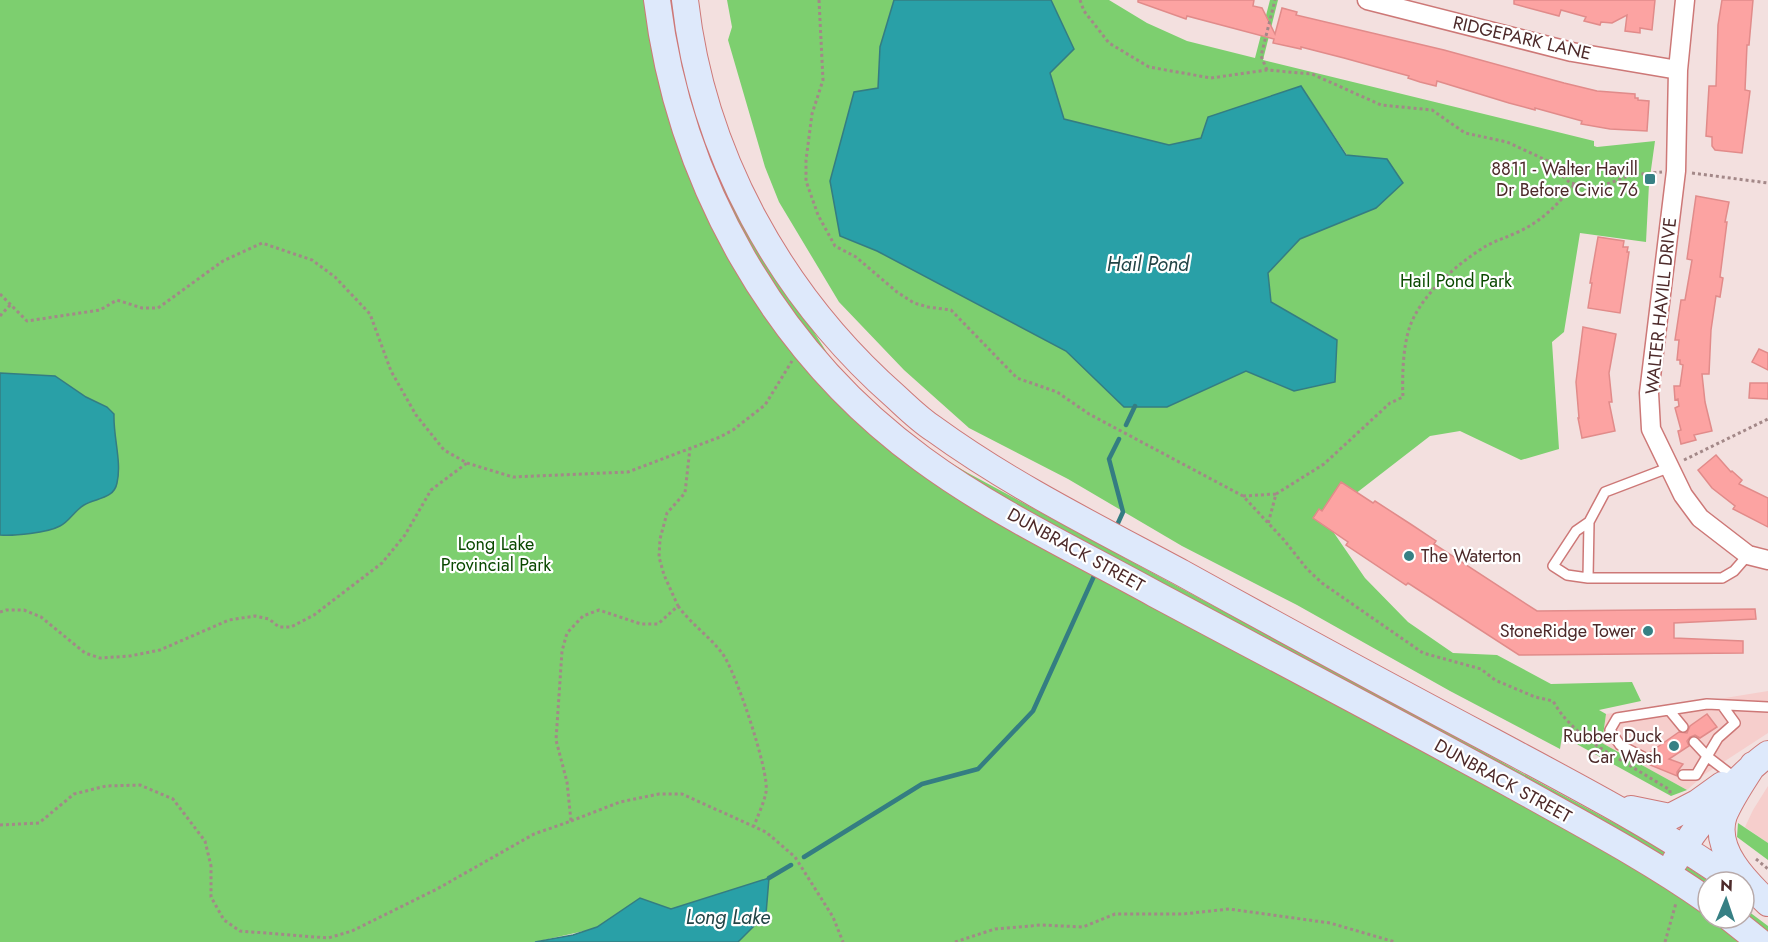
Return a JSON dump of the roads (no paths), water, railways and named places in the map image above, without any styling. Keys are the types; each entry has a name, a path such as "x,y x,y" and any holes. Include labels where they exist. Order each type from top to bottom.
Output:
{"main road":[{"name":"DUNBRACK STREET","path":"657,0 679,112 708,190 746,264 777,312 802,344 832,379 875,421 923,460 974,493 1115,572 1594,831 1696,893"},
{"name":"DUNBRACK STREET","path":"685,0 689,35 711,118 725,158 761,235 784,272 836,338 866,371 930,426 1011,479 1612,806 1683,847 1717,870"},
{"path":"1612,806 1670,817 1697,803 1752,766"},
{"path":"1667,874 1683,847 1752,766"},
{"path":"1752,766 1724,815 1722,837 1726,850 1742,877 1768,903"},
{"path":"1756,899 1768,909"},
{"path":"1745,930 1760,942"}],"street":[{"name":"RIDGEPARK LANE","path":"1367,0 1572,52 1678,69"},
{"name":"WALTER HAVILL DRIVE","path":"1685,0 1678,69 1676,171 1650,393 1651,429 1668,468 1683,495 1700,518 1749,555 1768,560"}],"lane":[{"path":"1588,578 1589,522 1605,492 1668,468"},
{"path":"1589,522 1576,531 1553,566 1567,575 1588,578 1722,578 1734,571 1749,555"},
{"path":"1647,759 1620,745 1610,730 1617,718 1707,704 1768,706"},
{"path":"1683,775 1696,775 1718,738 1735,723 1722,705"},
{"path":"1669,710 1683,727"},
{"path":"1694,742 1708,757 1752,766"}],"water":[{"name":"Hail Pond","path":"894,0 1051,0 1074,49 1050,73 1064,119 1169,145 1201,138 1208,117 1301,86 1346,155 1387,159 1403,183 1376,208 1300,239 1268,273 1271,302 1337,340 1335,382 1294,391 1246,371 1167,407 1124,407 1066,351 877,251 840,236 830,181 854,92 878,88 880,47"},
{"path":"0,373 55,376 86,397 107,407 114,414 118,466 115,488 108,495 84,505 63,524 54,528 30,534 0,535"},
{"name":"Long Lake","path":"769,878 766,914 738,942 535,942 573,935 597,927 640,898 671,909"}],"waterway":[{"path":"1126,425 1135,406"},
{"path":"1118,523 1123,512 1109,459 1119,439"},
{"path":"804,857 922,784 978,769 1033,711 1094,576"},
{"path":"769,878 791,865"}],"place":[{"name":"8811 - Walter Havill Dr Before Civic 76","path":"1650,179"},
{"name":"The Waterton","path":"1409,556"},
{"name":"StoneRidge Tower","path":"1648,631"},
{"name":"Rubber Duck Car Wash","path":"1674,746"}],"park label":[{"name":"Hail Pond Park","path":"1456,281"},
{"name":"Long Lake Provincial Park","path":"496,554"}]}
